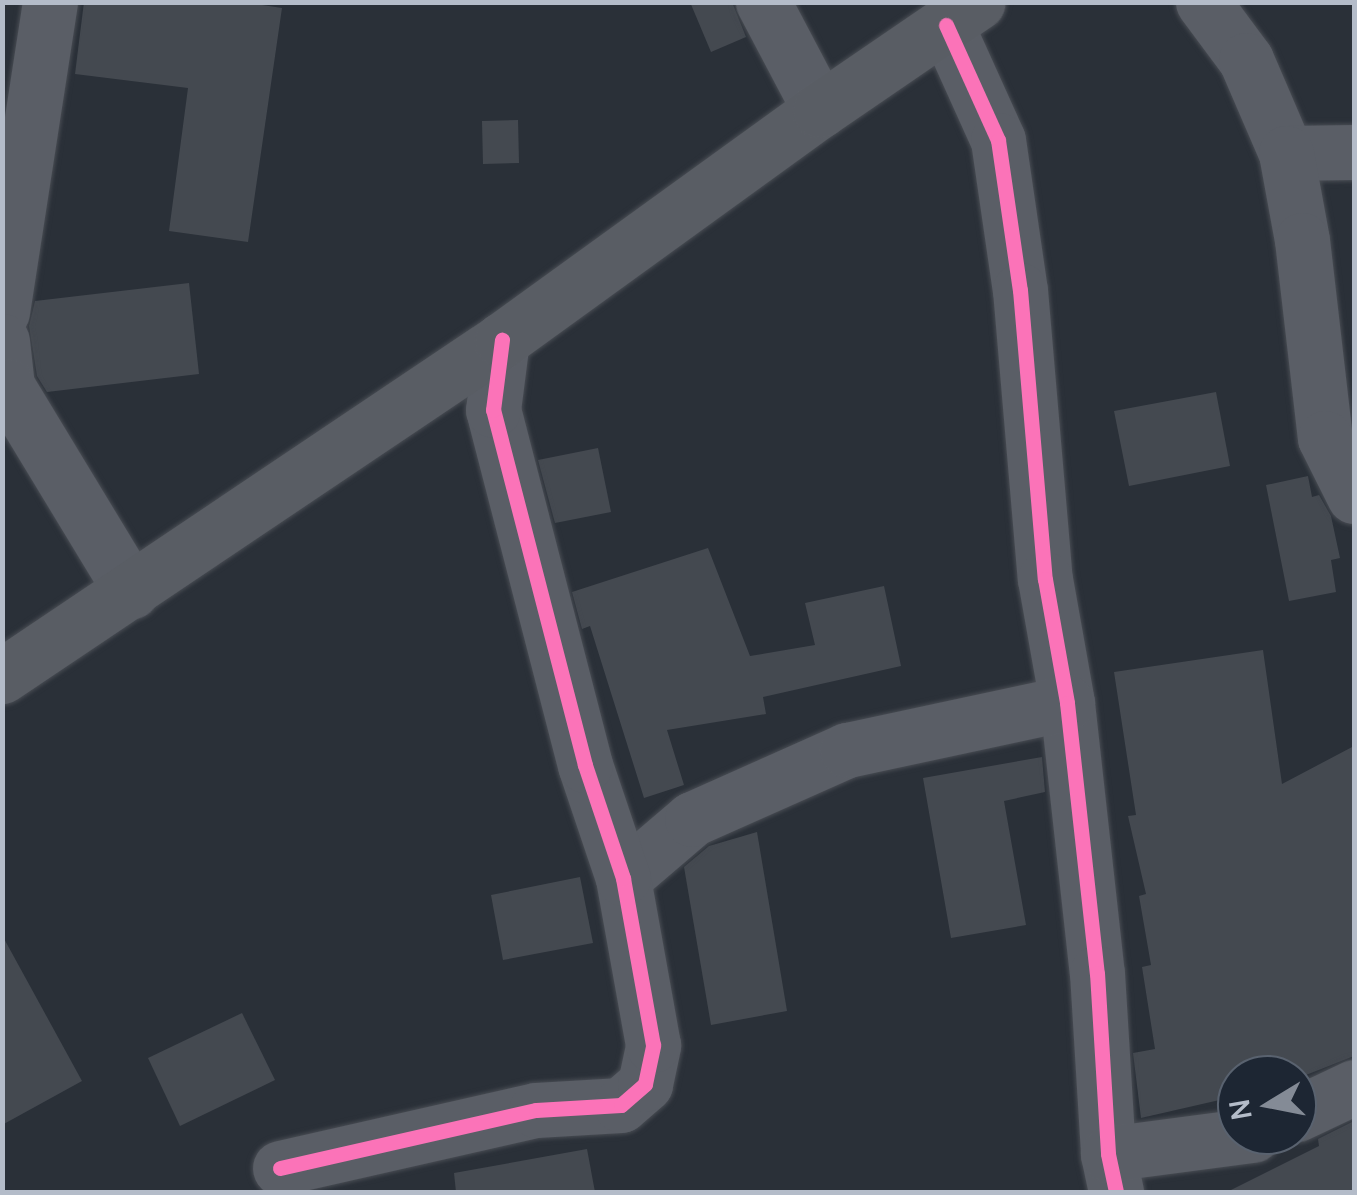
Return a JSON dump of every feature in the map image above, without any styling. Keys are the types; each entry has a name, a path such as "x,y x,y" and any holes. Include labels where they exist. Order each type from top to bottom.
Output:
{"main road":[{"path":"2,676 502,340 820,110 962,14"}],"street":[{"path":"2,312 50,2"},
{"path":"763,2 820,110"},
{"path":"1203,2 1246,60 1286,152 1325,438 1354,496"},
{"path":"962,14 998,140 1020,290 1045,580 1067,703 1097,973 1112,1173 1217,1145"},
{"path":"1286,152 1354,152"},
{"path":"280,1168 536,1110 621,1104 645,1084 654,1045 623,878 585,764 493,410 502,340"},
{"path":"2,341 7,386 132,590"},
{"path":"623,878 692,819 847,750 1067,703"},
{"path":"1317,1105 1354,1087"}],"building":[{"path":"84,2 242,2 282,8 248,242 169,231 188,88 75,74"},
{"path":"690,2 732,2 746,37 711,52"},
{"path":"518,120 519,163 483,164 482,121"},
{"path":"189,283 199,374 47,392 37,376 29,326 35,301"},
{"path":"1216,392 1230,466 1129,486 1114,411"},
{"path":"598,448 611,512 555,523 538,460"},
{"path":"1308,476 1312,497 1319,495 1331,516 1340,558 1331,560 1336,592 1289,601 1266,485"},
{"path":"708,548 750,656 815,645 805,603 884,586 901,666 763,697 766,714 667,730 684,785 644,798 590,626 582,629 572,592"},
{"path":"1263,650 1282,784 1354,746 1354,1056 1317,1071 1317,1055 1217,1055 1217,1101 1141,1118 1133,1053 1155,1049 1142,967 1151,965 1139,896 1146,894 1128,816 1136,815 1114,672"},
{"path":"1042,757 1045,792 1004,801 1026,925 951,938 923,778"},
{"path":"757,832 787,1011 711,1025 684,867 709,846"},
{"path":"580,877 593,943 503,960 491,895"},
{"path":"2,935 82,1081 2,1125"},
{"path":"242,1013 275,1080 180,1126 148,1058"},
{"path":"1354,1121 1354,1192 1227,1192 1301,1155 1317,1155 1318,1139"},
{"path":"587,1149 595,1192 456,1192 454,1173"}],"cycle path":[{"path":"946,25 998,140 1020,290 1045,579 1067,703 1097,973 1108,1154 1116,1192"},
{"path":"280,1168 536,1110 621,1105 645,1084 653,1045 623,878 585,765 493,410 502,340"}]}
